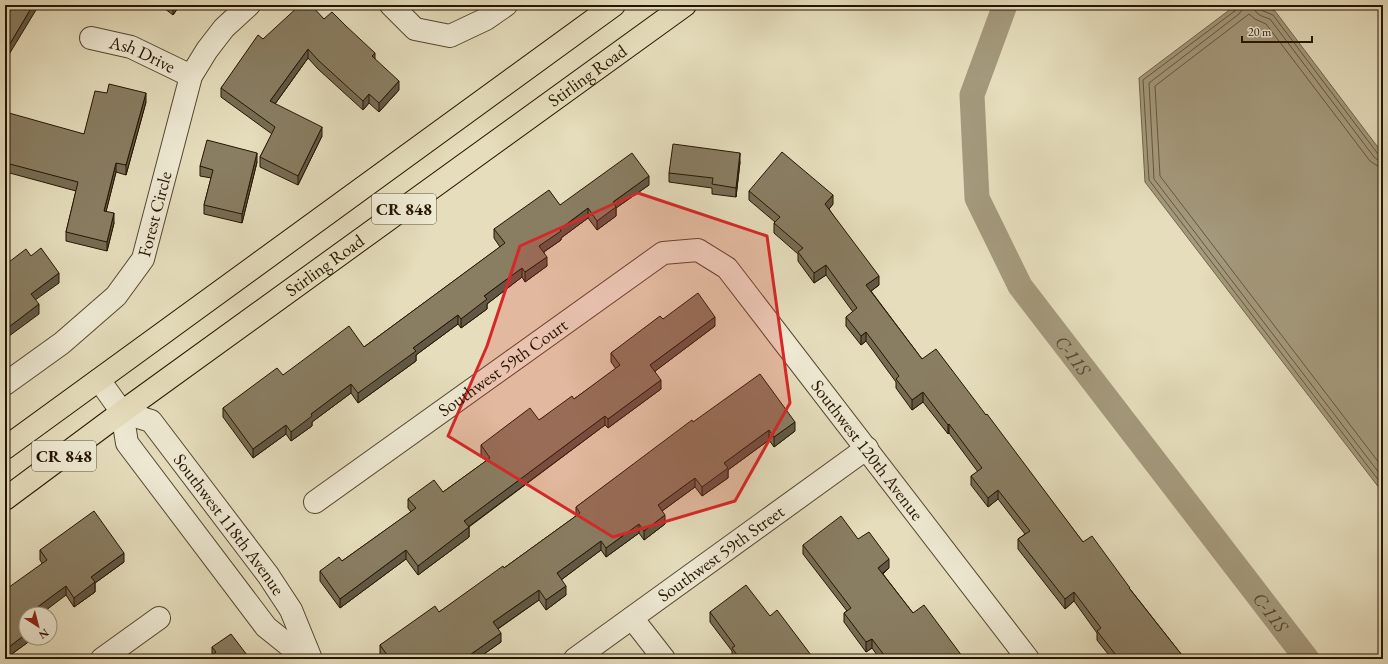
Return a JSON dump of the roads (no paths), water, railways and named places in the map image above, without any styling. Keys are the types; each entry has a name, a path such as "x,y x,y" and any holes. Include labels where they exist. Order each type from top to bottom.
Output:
{"main road":[{"name":"CR 848","path":"5,448 614,5"},
{"name":"Stirling Road","path":"5,499 122,412 685,5"}],"street":[{"name":"Forest Circle","path":"5,384 62,343 116,296 143,259 191,76 207,50 224,28 249,5"},
{"path":"391,5 415,29 450,36 486,19 506,5"},
{"name":"Ash Drive","path":"91,38 131,47 191,76"},
{"name":"Southwest 120th Avenue","path":"698,250 727,268 1028,659"},
{"name":"Southwest 59th Court","path":"315,502 663,253 698,250"},
{"name":"Southwest 118th Avenue","path":"99,380 122,412 127,443 266,627 306,659"},
{"name":"Southwest 118th Avenue","path":"122,412 150,421 276,587 291,610 311,659"},
{"name":"Southwest 59th Street","path":"575,659 867,448"},
{"path":"102,659 159,618"},
{"path":"632,618 664,659"}],"water":[{"path":"1236,5 1258,5 1275,11 1383,154 1383,493 1145,182 1139,78"}],"waterway":[{"name":"C-11S","path":"1005,5 972,95 977,198 1020,286 1307,659"}]}
